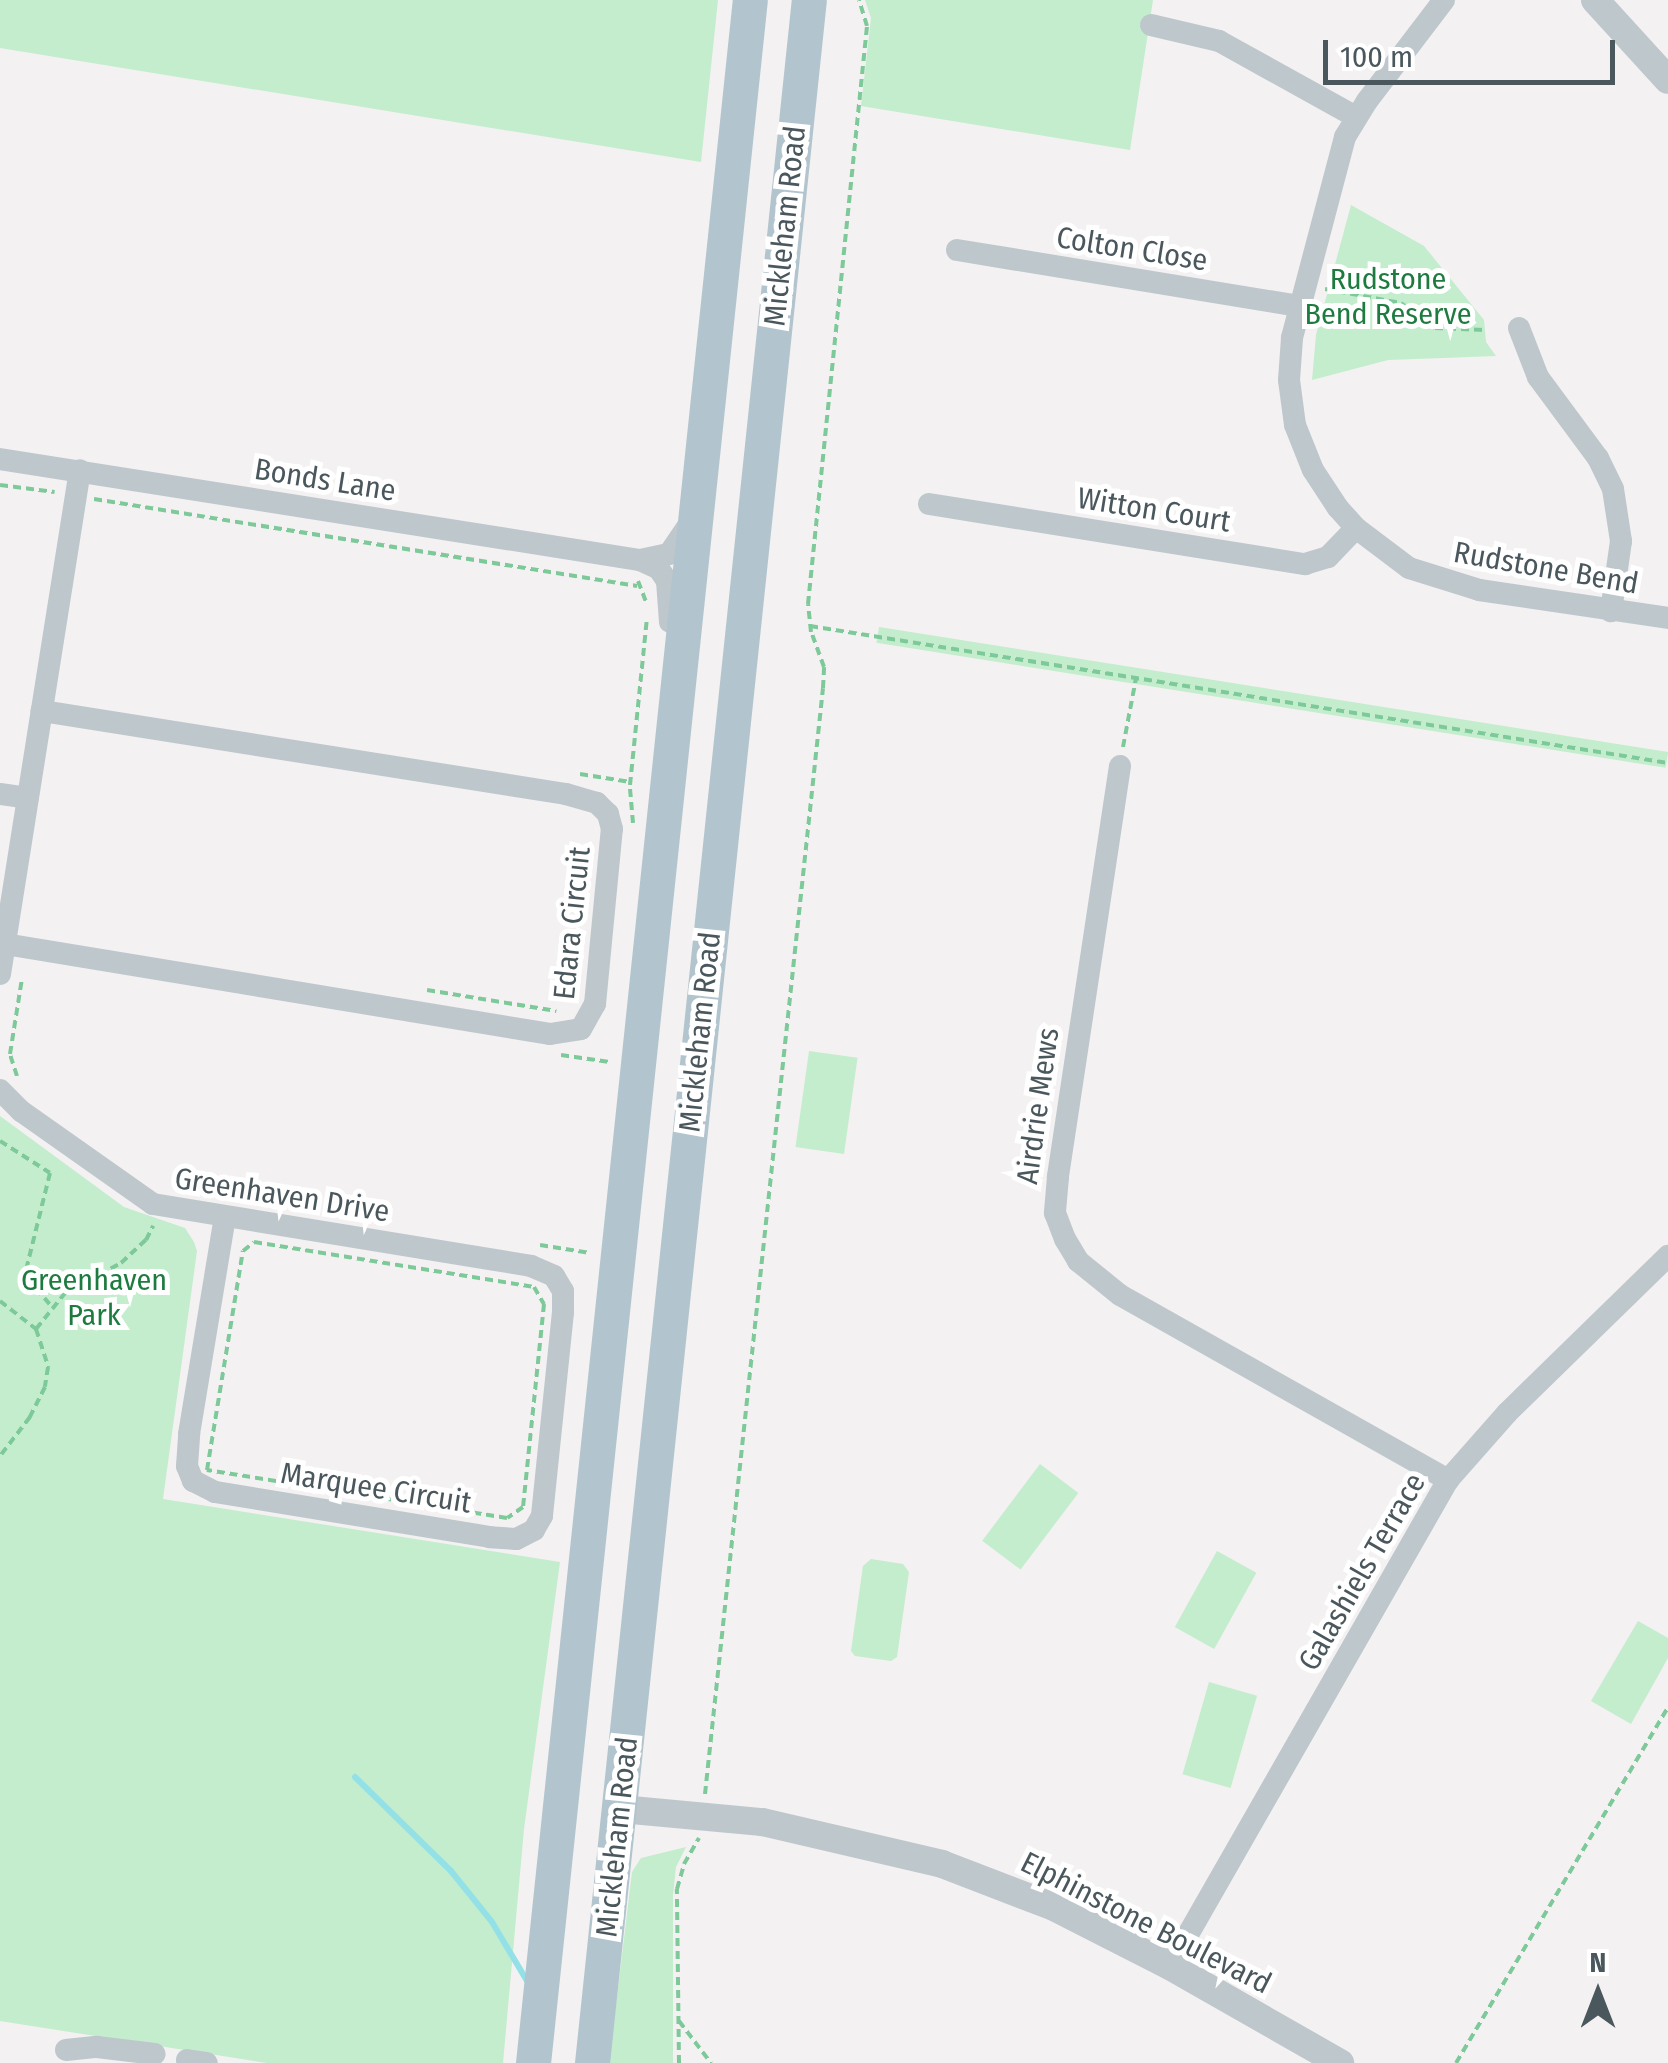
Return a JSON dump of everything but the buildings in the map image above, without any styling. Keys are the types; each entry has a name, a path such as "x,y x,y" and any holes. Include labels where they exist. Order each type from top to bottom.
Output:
{"main road":[{"name":"Mickleham Road","path":"534,2063 750,0"},
{"name":"Mickleham Road","path":"592,2063 809,0"},
{"path":"575,1666 592,1584 600,1571 611,1559 630,1554 638,1557 643,1571"}],"street":[{"name":"Rudstone Bend","path":"1444,0 1356,118 1338,157 1298,306 1289,360 1295,426 1326,491 1356,528 1387,554 1430,577 1479,590 1668,618"},
{"path":"1595,0 1662,74 1668,95"},
{"path":"1151,25 1219,40 1356,118"},
{"name":"Colton Close","path":"957,250 1298,306"},
{"path":"1519,328 1538,377 1598,458 1612,489 1620,541 1611,611"},
{"name":"Bonds Lane","path":"0,458 640,560"},
{"path":"0,974 16,946 28,798 80,470"},
{"path":"640,560 659,559 674,550 697,501"},
{"name":"Witton Court","path":"929,504 1305,564 1328,557 1356,528"},
{"path":"640,560 662,573 671,598 654,774 659,860"},
{"name":"Edara Circuit","path":"16,946 572,1034 587,1024 594,1010 612,839 606,811 578,796 42,711"},
{"name":"Airdrie Mews","path":"1120,766 1058,1178 1055,1212 1064,1239 1078,1260 1120,1295 1448,1480"},
{"path":"0,794 28,798"},
{"name":"Greenhaven Drive","path":"0,1090 21,1111 132,1193 160,1206 531,1255"},
{"name":"Marquee Circuit","path":"225,1217 189,1434 187,1466 193,1482 215,1492 490,1537 521,1538 534,1530 542,1516 564,1298 554,1276 531,1255"},
{"name":"Galashiels Terrace","path":"1170,1966 1448,1480 1507,1413 1668,1256"},
{"name":"Elphinstone Boulevard","path":"621,1808 816,1832 942,1864 1054,1907 1170,1966 1340,2063"},
{"path":"66,2049 97,2047 156,2054"}],"path":[{"path":"679,2063 678,1889 684,1864 700,1835 703,1816 823,688 824,667 810,626 808,604 866,26 859,0"},
{"path":"1326,289 1401,303 1442,329 1485,330"},
{"path":"0,486 637,586"},
{"path":"634,832 630,785 648,607 637,586 640,560"},
{"path":"810,626 1668,762"},
{"path":"1120,766 1136,678"},
{"path":"16,946 10,1054 25,1087"},
{"path":"424,990 562,1012"},
{"path":"610,1062 612,1044"},
{"path":"0,1140 50,1173 27,1266 36,1288 51,1306"},
{"path":"36,1329 51,1306 71,1288 122,1263 137,1250 151,1231 160,1206"},
{"path":"254,1242 534,1287 544,1304 523,1507 507,1518 208,1470 243,1251 254,1242"},
{"path":"531,1255 590,1253 590,1246"},
{"path":"0,1301 36,1329 48,1361 45,1387 30,1416 0,1456"},
{"path":"1456,2063 1668,1707"},
{"path":"678,2021 712,2063"}],"green space":[{"path":"0,0 718,0 701,162 0,48"},
{"path":"865,0 1153,0 1130,150 861,106 871,18"},
{"name":"Rudstone Bend Reserve","path":"1351,205 1424,246 1484,320 1486,342 1496,356 1388,360 1312,380 1316,335"},
{"path":"879,627 1668,752 1666,768 876,643"},
{"path":"809,1051 858,1058 844,1154 796,1147"},
{"name":"Greenhaven Park","path":"0,1116 124,1207 185,1228 194,1242 197,1251 163,1499 560,1562 524,1829 503,2063 267,2063 0,2021"},
{"path":"1040,1464 1078,1493 1021,1570 982,1541"},
{"path":"1217,1551 1256,1573 1214,1649 1175,1627"},
{"path":"871,1559 903,1564 909,1572 897,1657 891,1661 855,1656 851,1651 863,1566"},
{"path":"1638,1621 1668,1638 1668,1658 1631,1724 1591,1701"},
{"path":"1209,1682 1257,1696 1231,1788 1183,1774"},
{"path":"686,1847 676,1867 673,1895 673,2063 609,2063 632,1872 641,1858"}],"waterway":[{"path":"355,1777 451,1871 492,1922 527,1981"}]}
